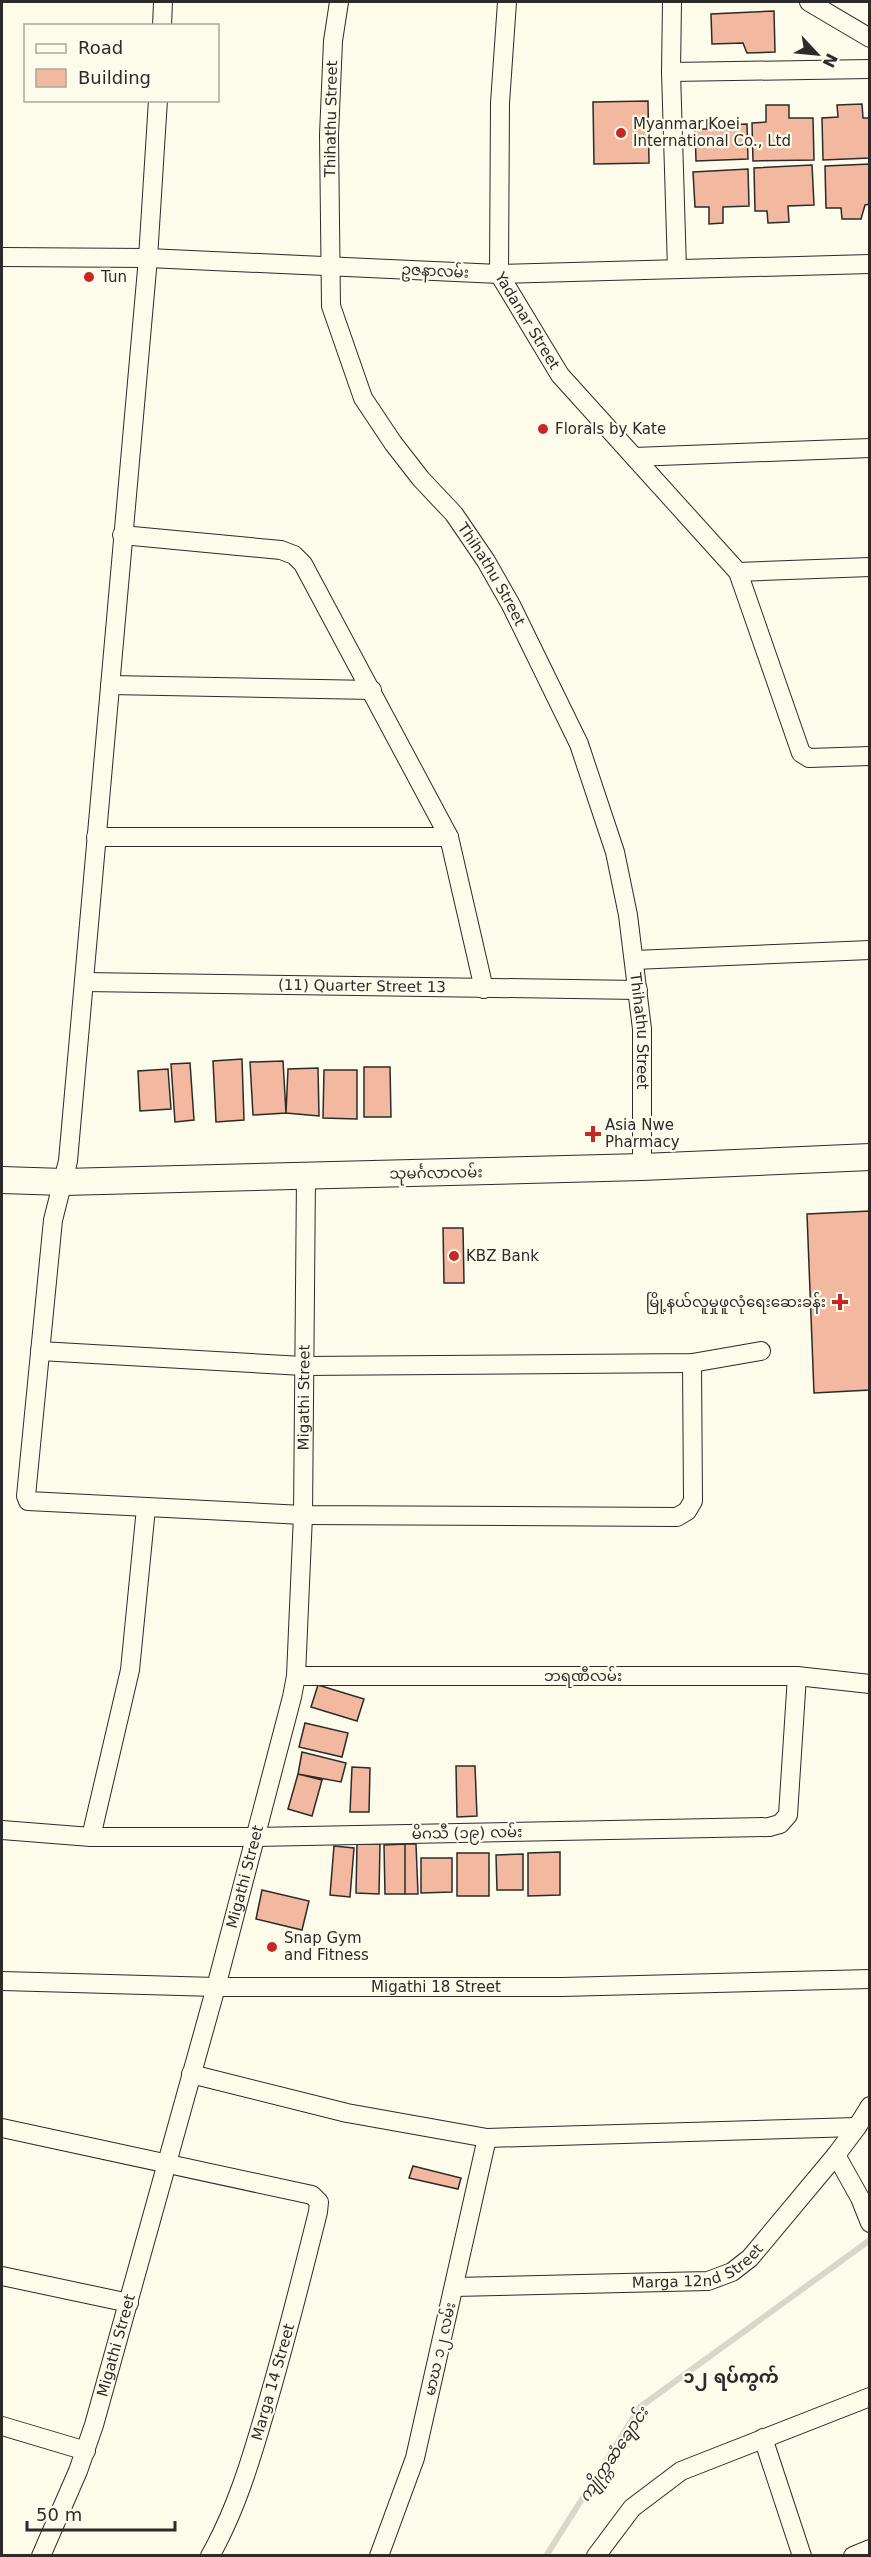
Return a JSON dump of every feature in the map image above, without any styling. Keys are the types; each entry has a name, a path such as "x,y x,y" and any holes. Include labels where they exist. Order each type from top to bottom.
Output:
{"main road":[{"name":"သုမင်္ဂလာလမ်း","path":"2,1180 64,1182 306,1176 642,1167 870,1157"}],"street":[{"path":"162,24 163,2"},
{"name":"Thihathu Street","path":"339,2 333,41 329,135 331,306 363,398 393,443 421,479 453,514 486,561 511,605 579,744 615,852 638,990 642,1029 642,1167"},
{"name":"Yadanar Street","path":"507,2 500,103 499,274 560,375 738,572"},
{"path":"672,2 671,72 677,269"},
{"path":"809,2 870,38"},
{"path":"671,72 870,69"},
{"path":"158,102 148,258 68,1161 52,1220 26,1496 28,1501 303,1515 676,1517 687,1511 693,1501 692,1363"},
{"name":"ဥဇနာလမ်း","path":"2,257 148,258 499,274 870,264"},
{"path":"634,457 870,448"},
{"path":"122,535 281,550 294,555 303,564 449,837 484,990"},
{"path":"870,567 738,572 801,753 809,758 870,756"},
{"path":"110,685 372,690"},
{"path":"96,837 449,837"},
{"path":"633,960 870,950"},
{"name":"(11) Quarter Street 13","path":"84,982 484,990 638,990"},
{"name":"Migathi Street","path":"41,2556 86,2451 129,2303 165,2165 216,1987 296,1676 303,1515 306,1176"},
{"path":"40,1351 303,1366 692,1363 761,1351"},
{"path":"91,1837 130,1670 146,1508"},
{"name":"ဘရဏီလမ်း","path":"296,1676 797,1676 870,1683"},
{"name":"မိဂသီ (၁၉) လမ်း","path":"2,1830 91,1837 255,1837 758,1827 780,1824 788,1815 797,1676"},
{"name":"Migathi 18 Street","path":"2,1981 216,1987 562,1987 870,1979"},
{"path":"191,2074 347,2113 487,2139 857,2127"},
{"name":"Marga 12nd Street","path":"454,2287 708,2281 732,2272 750,2258 836,2154 870,2106"},
{"path":"2,2128 165,2165"},
{"name":"မာဃ ၁၂ လမ်း","path":"379,2556 415,2458 487,2139"},
{"path":"836,2154 860,2198 870,2223"},
{"name":"Marga 14 Street","path":"165,2165 312,2195 319,2202 297,2297 254,2449 231,2512 210,2556"},
{"path":"2,2276 129,2303"},
{"path":"596,2556 632,2508 681,2471 870,2397"},
{"path":"2,2426 86,2451"},
{"path":"763,2438 802,2556"},
{"path":"853,2556 870,2549"}],"building":[{"path":"774,11 775,52 747,53 743,43 712,44 711,14"},
{"name":"Myanmar Koei International Co., Ltd","path":"648,101 649,163 594,164 593,102"},
{"path":"862,104 863,118 870,118 870,158 823,160 822,118 838,117 837,105"},
{"path":"766,105 789,105 789,118 813,118 814,160 753,161 752,123 766,122"},
{"path":"723,119 724,125 747,124 748,159 696,161 695,129 707,129 707,120"},
{"path":"870,164 870,204 865,205 861,219 842,219 841,208 826,208 825,166"},
{"path":"812,165 814,205 788,206 789,222 768,223 767,211 755,211 754,168"},
{"path":"748,169 749,206 723,207 723,223 709,224 709,207 695,207 693,172"},
{"path":"242,1059 244,1120 216,1122 213,1061"},
{"path":"283,1061 286,1113 253,1115 250,1062"},
{"path":"190,1063 194,1120 175,1122 171,1064"},
{"path":"364,1067 390,1067 391,1117 364,1117"},
{"path":"318,1068 319,1116 286,1113 288,1069"},
{"path":"168,1069 171,1109 140,1111 138,1071"},
{"path":"324,1070 357,1070 357,1119 323,1118"},
{"name":"မြို့နယ်လူမှုဖူလုံရေးဆေးခန်း","path":"870,1211 870,1390 814,1393 807,1214"},
{"name":"KBZ Bank","path":"443,1228 463,1228 464,1283 444,1283"},
{"path":"318,1685 364,1699 357,1721 311,1707"},
{"path":"305,1723 348,1733 342,1757 299,1747"},
{"path":"302,1752 346,1763 341,1782 298,1774"},
{"path":"456,1766 475,1766 477,1816 457,1817"},
{"path":"352,1767 370,1768 369,1812 350,1812"},
{"path":"298,1774 322,1780 312,1816 288,1809"},
{"path":"357,1844 380,1844 379,1894 356,1893"},
{"path":"405,1844 416,1844 418,1894 405,1894"},
{"path":"405,1844 405,1894 385,1894 384,1845"},
{"path":"334,1846 354,1848 350,1897 330,1895"},
{"path":"560,1852 560,1895 528,1896 528,1853"},
{"path":"457,1853 489,1853 489,1896 457,1896"},
{"path":"523,1854 523,1890 497,1890 496,1855"},
{"path":"421,1858 452,1858 452,1892 421,1893"},
{"path":"262,1890 309,1901 302,1930 256,1919"},
{"path":"413,2166 461,2178 458,2189 409,2178"}],"waterway":[{"name":"ကျိုက္ကဆံချောင်း","path":"546,2556 640,2407 870,2240"}],"place":[{"name":"Myanmar Koei International Co., Ltd","path":"621,133"},
{"name":"Tun","path":"89,277"},
{"name":"Florals by Kate","path":"543,429"},
{"name":"Asia Nwe Pharmacy","path":"593,1134"},
{"name":"KBZ Bank","path":"454,1256"},
{"name":"မြို့နယ်လူမှုဖူလုံရေးဆေးခန်း","path":"840,1302"},
{"name":"Snap Gym and Fitness","path":"272,1947"}],"district":[{"name":"၁၂ ရပ်ကွက်","path":"731,2377"}]}
